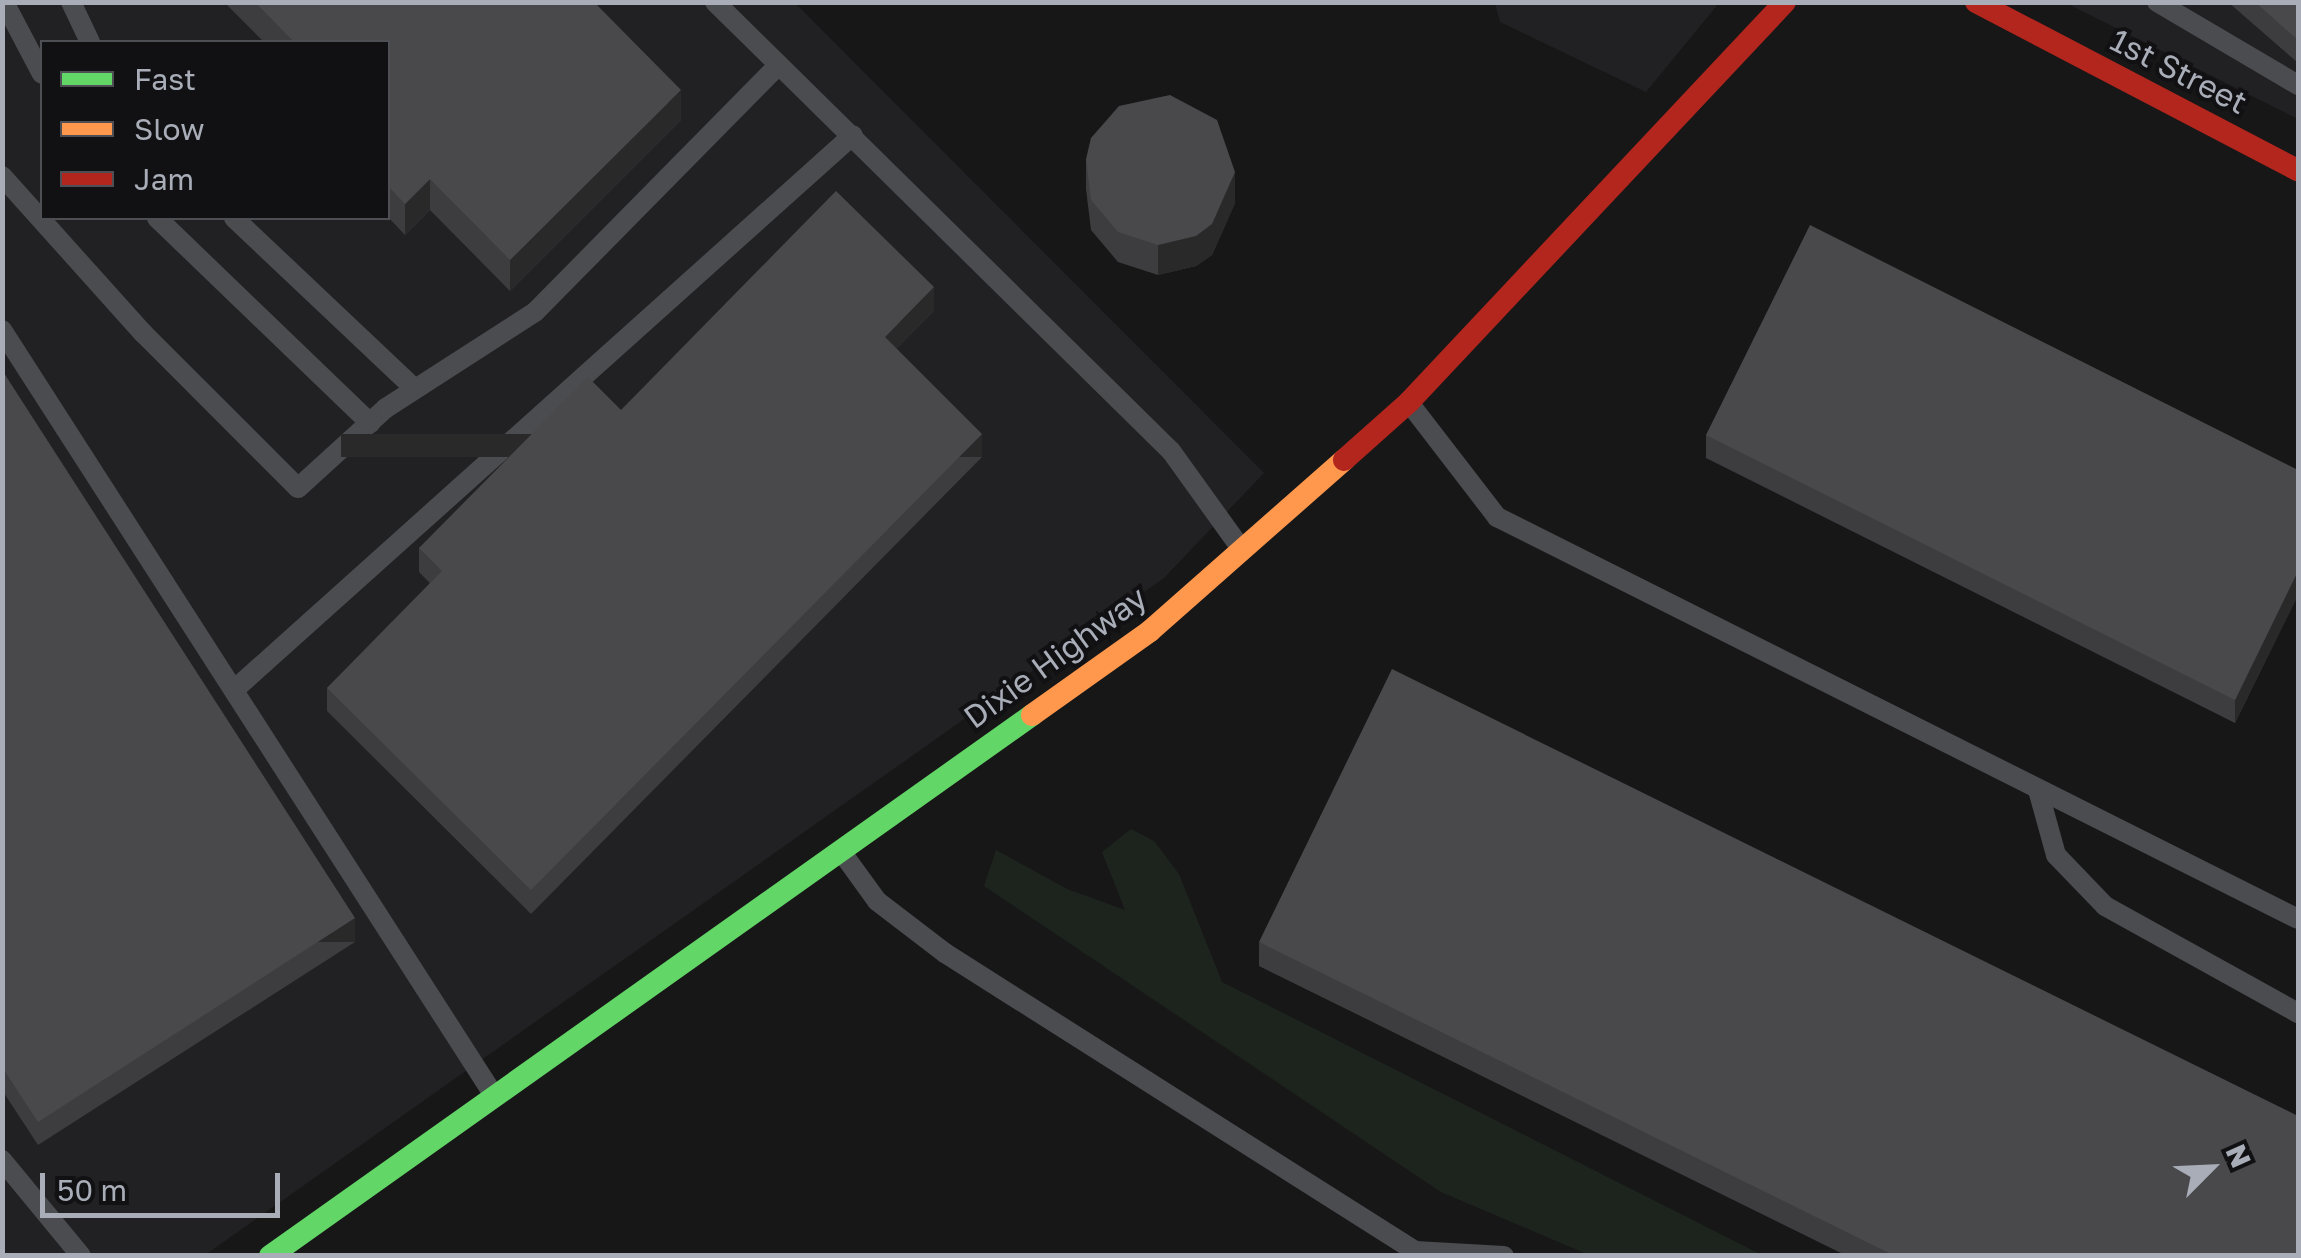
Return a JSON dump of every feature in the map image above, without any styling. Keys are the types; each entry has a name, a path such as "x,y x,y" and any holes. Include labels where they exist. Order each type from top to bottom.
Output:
{"main road":[{"name":"Dixie Highway","path":"270,1256 1150,631 1409,402 1785,2"},
{"name":"1st Street","path":"1976,2 2298,170"}],"lane":[{"path":"4,2 40,70"},
{"path":"70,2 89,40"},
{"path":"714,2 1171,451 1243,551"},
{"path":"2156,2 2298,85"},
{"path":"42,220 143,333 298,488 370,423 535,312 779,65"},
{"path":"234,690 853,136"},
{"path":"2,176 40,218"},
{"path":"159,220 370,423"},
{"path":"236,220 416,389"},
{"path":"2,330 495,1098"},
{"path":"1409,402 1497,517 2298,919"},
{"path":"2038,790 2056,856 2105,906 2298,1013"},
{"path":"842,852 878,901 945,953 1415,1253 1504,1256"},
{"path":"2,1160 81,1256"}],"shaded area":[{"path":"1495,2 1719,3 1646,92 1500,22"},
{"path":"2,3 795,3 1264,473 1164,578 205,1255 3,1255"},
{"path":"2066,3 2298,3 2298,119"},
{"path":"1131,829 1154,841 1179,874 1222,982 1762,1255 1589,1255 1441,1192 984,886 996,850 1067,889 1125,910 1102,852"}],"building":[{"path":"255,2 594,2 681,90 510,260 430,179 405,204 390,188 390,40 292,40"},
{"path":"2255,2 2298,2 2298,40"},
{"path":"1170,95 1217,120 1235,172 1212,224 1196,236 1158,245 1118,232 1091,200 1086,159 1091,138 1119,106"},
{"path":"836,191 934,287 885,337 982,434 531,890 327,688 442,571 419,548 588,377 621,410"},
{"path":"1810,225 2298,470 2298,571 2235,700 1706,435"},
{"path":"2,370 355,918 38,1122 2,1067"},
{"path":"1392,669 2298,1116 2298,1256 1895,1256 1259,942"}],"traffic: fast":[{"path":"270,1256 1032,715"}],"traffic: slow":[{"path":"1032,715 1150,631 1344,460"}],"traffic: jam":[{"path":"1344,460 1409,402 1785,2"},
{"path":"1976,2 2298,170"}]}
